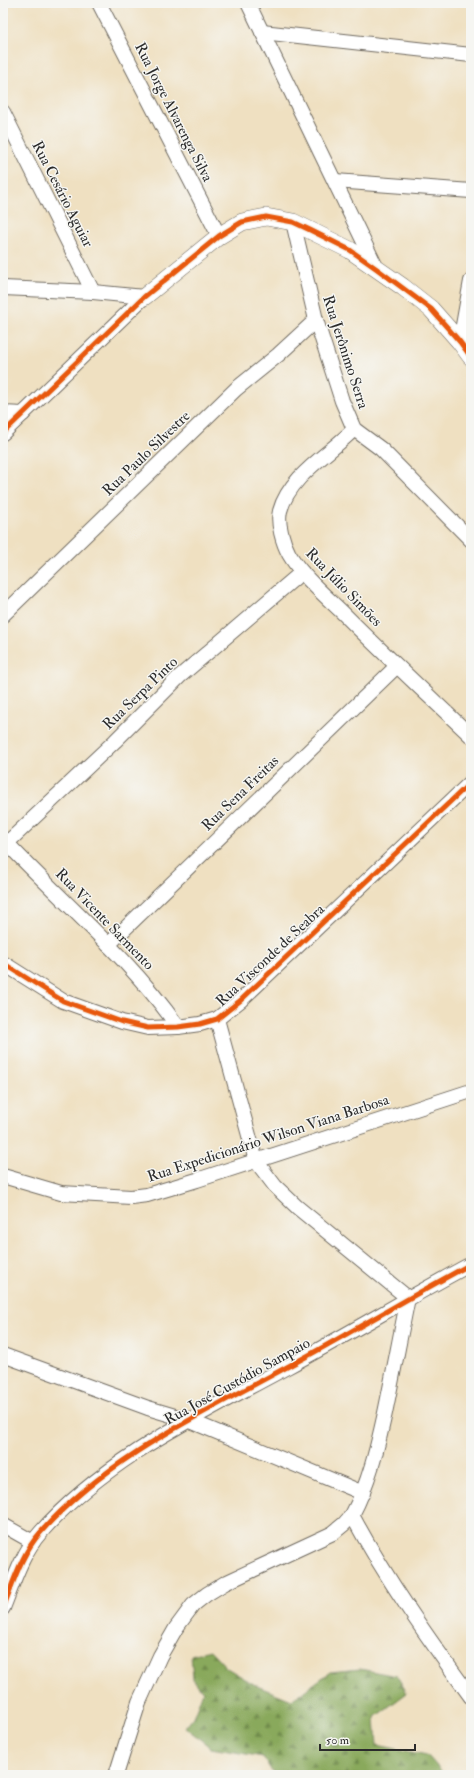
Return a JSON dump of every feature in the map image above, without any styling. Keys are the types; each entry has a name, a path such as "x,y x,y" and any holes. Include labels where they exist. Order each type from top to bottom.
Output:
{"street":[{"name":"Rua Jorge Alvarenga Silva","path":"99,3 219,236"},
{"path":"248,3 336,181 377,268"},
{"path":"262,32 471,55"},
{"name":"Rua Cesário Aguiar","path":"3,112 93,292"},
{"path":"336,181 471,191"},
{"path":"3,433 144,298 219,236 242,222 266,218 292,222 350,250 377,268 431,309 471,357"},
{"name":"Rua Jerônimo Serra","path":"292,222 316,320 342,401 354,429 381,449 471,540"},
{"path":"460,342 471,281"},
{"path":"3,288 93,292 144,298"},
{"name":"Rua Paulo Silvestre","path":"3,615 236,390 278,355 316,320"},
{"path":"3,413 23,414"},
{"name":"Rua Júlio Simões","path":"354,429 305,472 289,490 280,512 281,536 289,554 302,572 397,666 471,736"},
{"name":"Rua Serpa Pinto","path":"5,841 115,741 179,677 302,572"},
{"name":"Rua Sena Freitas","path":"108,945 397,666"},
{"name":"Rua Visconde de Seabra","path":"3,963 63,1001 122,1022 148,1028 178,1027 200,1024 217,1019 241,1000 471,782"},
{"name":"Rua Vicente Sarmento","path":"5,841 108,945 160,1002 178,1027"},
{"path":"116,1775 139,1702 160,1656 176,1628 193,1605 207,1594 226,1583 333,1533 352,1515 363,1493 374,1460 393,1376 408,1298 297,1206 275,1186 256,1161 217,1019"},
{"name":"Rua Expedicionário Wilson Viana Barbosa","path":"3,1176 61,1193 131,1196 147,1194 256,1161 471,1091"},
{"name":"Rua José Custódio Sampaio","path":"3,1608 33,1542 67,1506 128,1458 188,1420 314,1352 471,1264"},
{"path":"3,1354 148,1408 188,1420 363,1493"},
{"path":"352,1515 372,1552 394,1587 437,1651 471,1697"},
{"path":"3,1525 33,1542"}],"green space":[{"path":"210,1650 227,1668 257,1686 292,1700 330,1672 360,1669 397,1676 407,1693 375,1717 377,1745 427,1755 445,1775 274,1775 263,1757 211,1748 185,1727 193,1717 203,1692 193,1679 191,1655"}],"cycle path":[{"path":"3,433 144,297 219,236 242,222 266,217 293,222 350,250 431,309 471,357"},
{"path":"3,963 63,1001 122,1022 148,1028 178,1027 200,1024 217,1019 241,1000 471,782"},
{"path":"3,1608 18,1569 34,1541 66,1506 94,1482 124,1460 188,1420 471,1264"}]}
